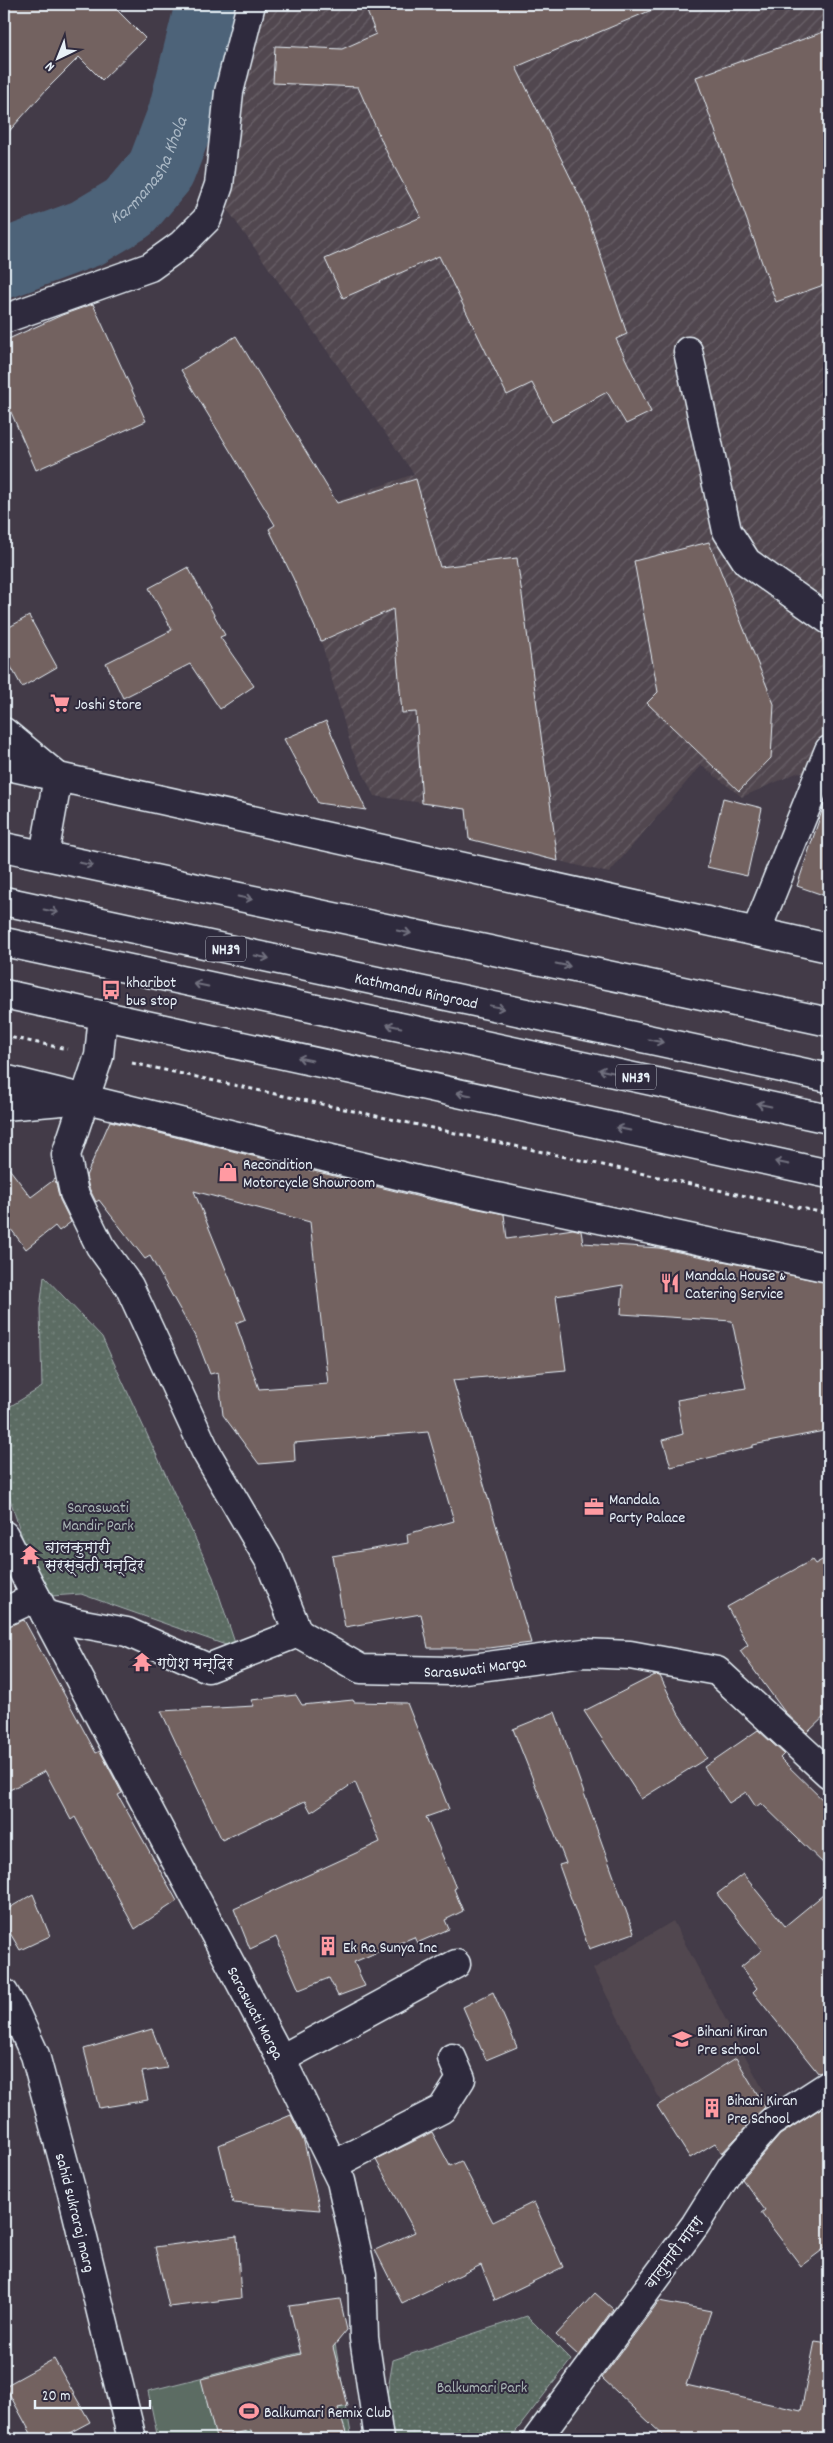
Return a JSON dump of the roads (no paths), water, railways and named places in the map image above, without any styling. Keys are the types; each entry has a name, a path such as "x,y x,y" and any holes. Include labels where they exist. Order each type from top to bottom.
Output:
{"main road":[{"path":"4,319 150,268 182,244 207,219 219,185 230,92 251,4"},
{"path":"688,350 727,531 747,562 829,620"},
{"path":"4,732 58,777"},
{"path":"756,932 829,750"},
{"path":"4,765 829,948"},
{"path":"44,855 58,777"},
{"path":"4,847 829,1022"},
{"name":"Kathmandu Ringroad","path":"4,901 829,1078"},
{"name":"NH39","path":"4,942 829,1119"},
{"path":"4,994 829,1174"},
{"path":"4,1612 41,1606 78,1623 127,1632 208,1668 298,1633 268,1560 206,1452 129,1286 100,1246 74,1192 66,1155 99,1056 104,1015"},
{"path":"4,1079 422,1181 829,1268"},
{"path":"4,1106 84,1100"},
{"name":"Saraswati Marga","path":"4,1535 281,2059 341,2181 362,2274 364,2338 378,2439"},
{"name":"Saraswati Marga","path":"298,1633 361,1669 450,1671 584,1653 630,1655 717,1671 829,1774"},
{"path":"281,2059 456,1964"},
{"name":"sahid sukraraj marg","path":"4,1993 35,2055 71,2189 132,2439"},
{"path":"333,2165 442,2109 461,2079 452,2058"},
{"name":"बालुमारी मार्ग","path":"537,2439 695,2225 732,2166 770,2123 829,2085"}],"waterway":[{"name":"Karmanasha Khola","path":"4,264 87,233 129,208 161,170 182,115 210,4"}],"place":[{"name":"Joshi Store","path":"60,703"},
{"name":"kharibot bus stop","path":"111,990"},
{"name":"Recondition Motorcycle Showroom","path":"228,1172"},
{"name":"Mandala House & Catering Service","path":"670,1283"},
{"name":"Mandala Party Palace","path":"594,1507"},
{"name":"बालकुमारी सरस्वती मन्दिर","path":"30,1555"},
{"name":"गणेश मन्दिर","path":"142,1662"},
{"name":"Ek Ra Sunya Inc","path":"328,1946"},
{"name":"Bihani Kiran Pre school","path":"682,2039"},
{"name":"Bihani Kiran Pre School","path":"712,2108"},
{"name":"Balkumari Remix Club","path":"249,2411"}],"park label":[{"name":"Saraswati Mandir Park","path":"98,1515"},
{"name":"Balkumari Park","path":"482,2386"}]}
